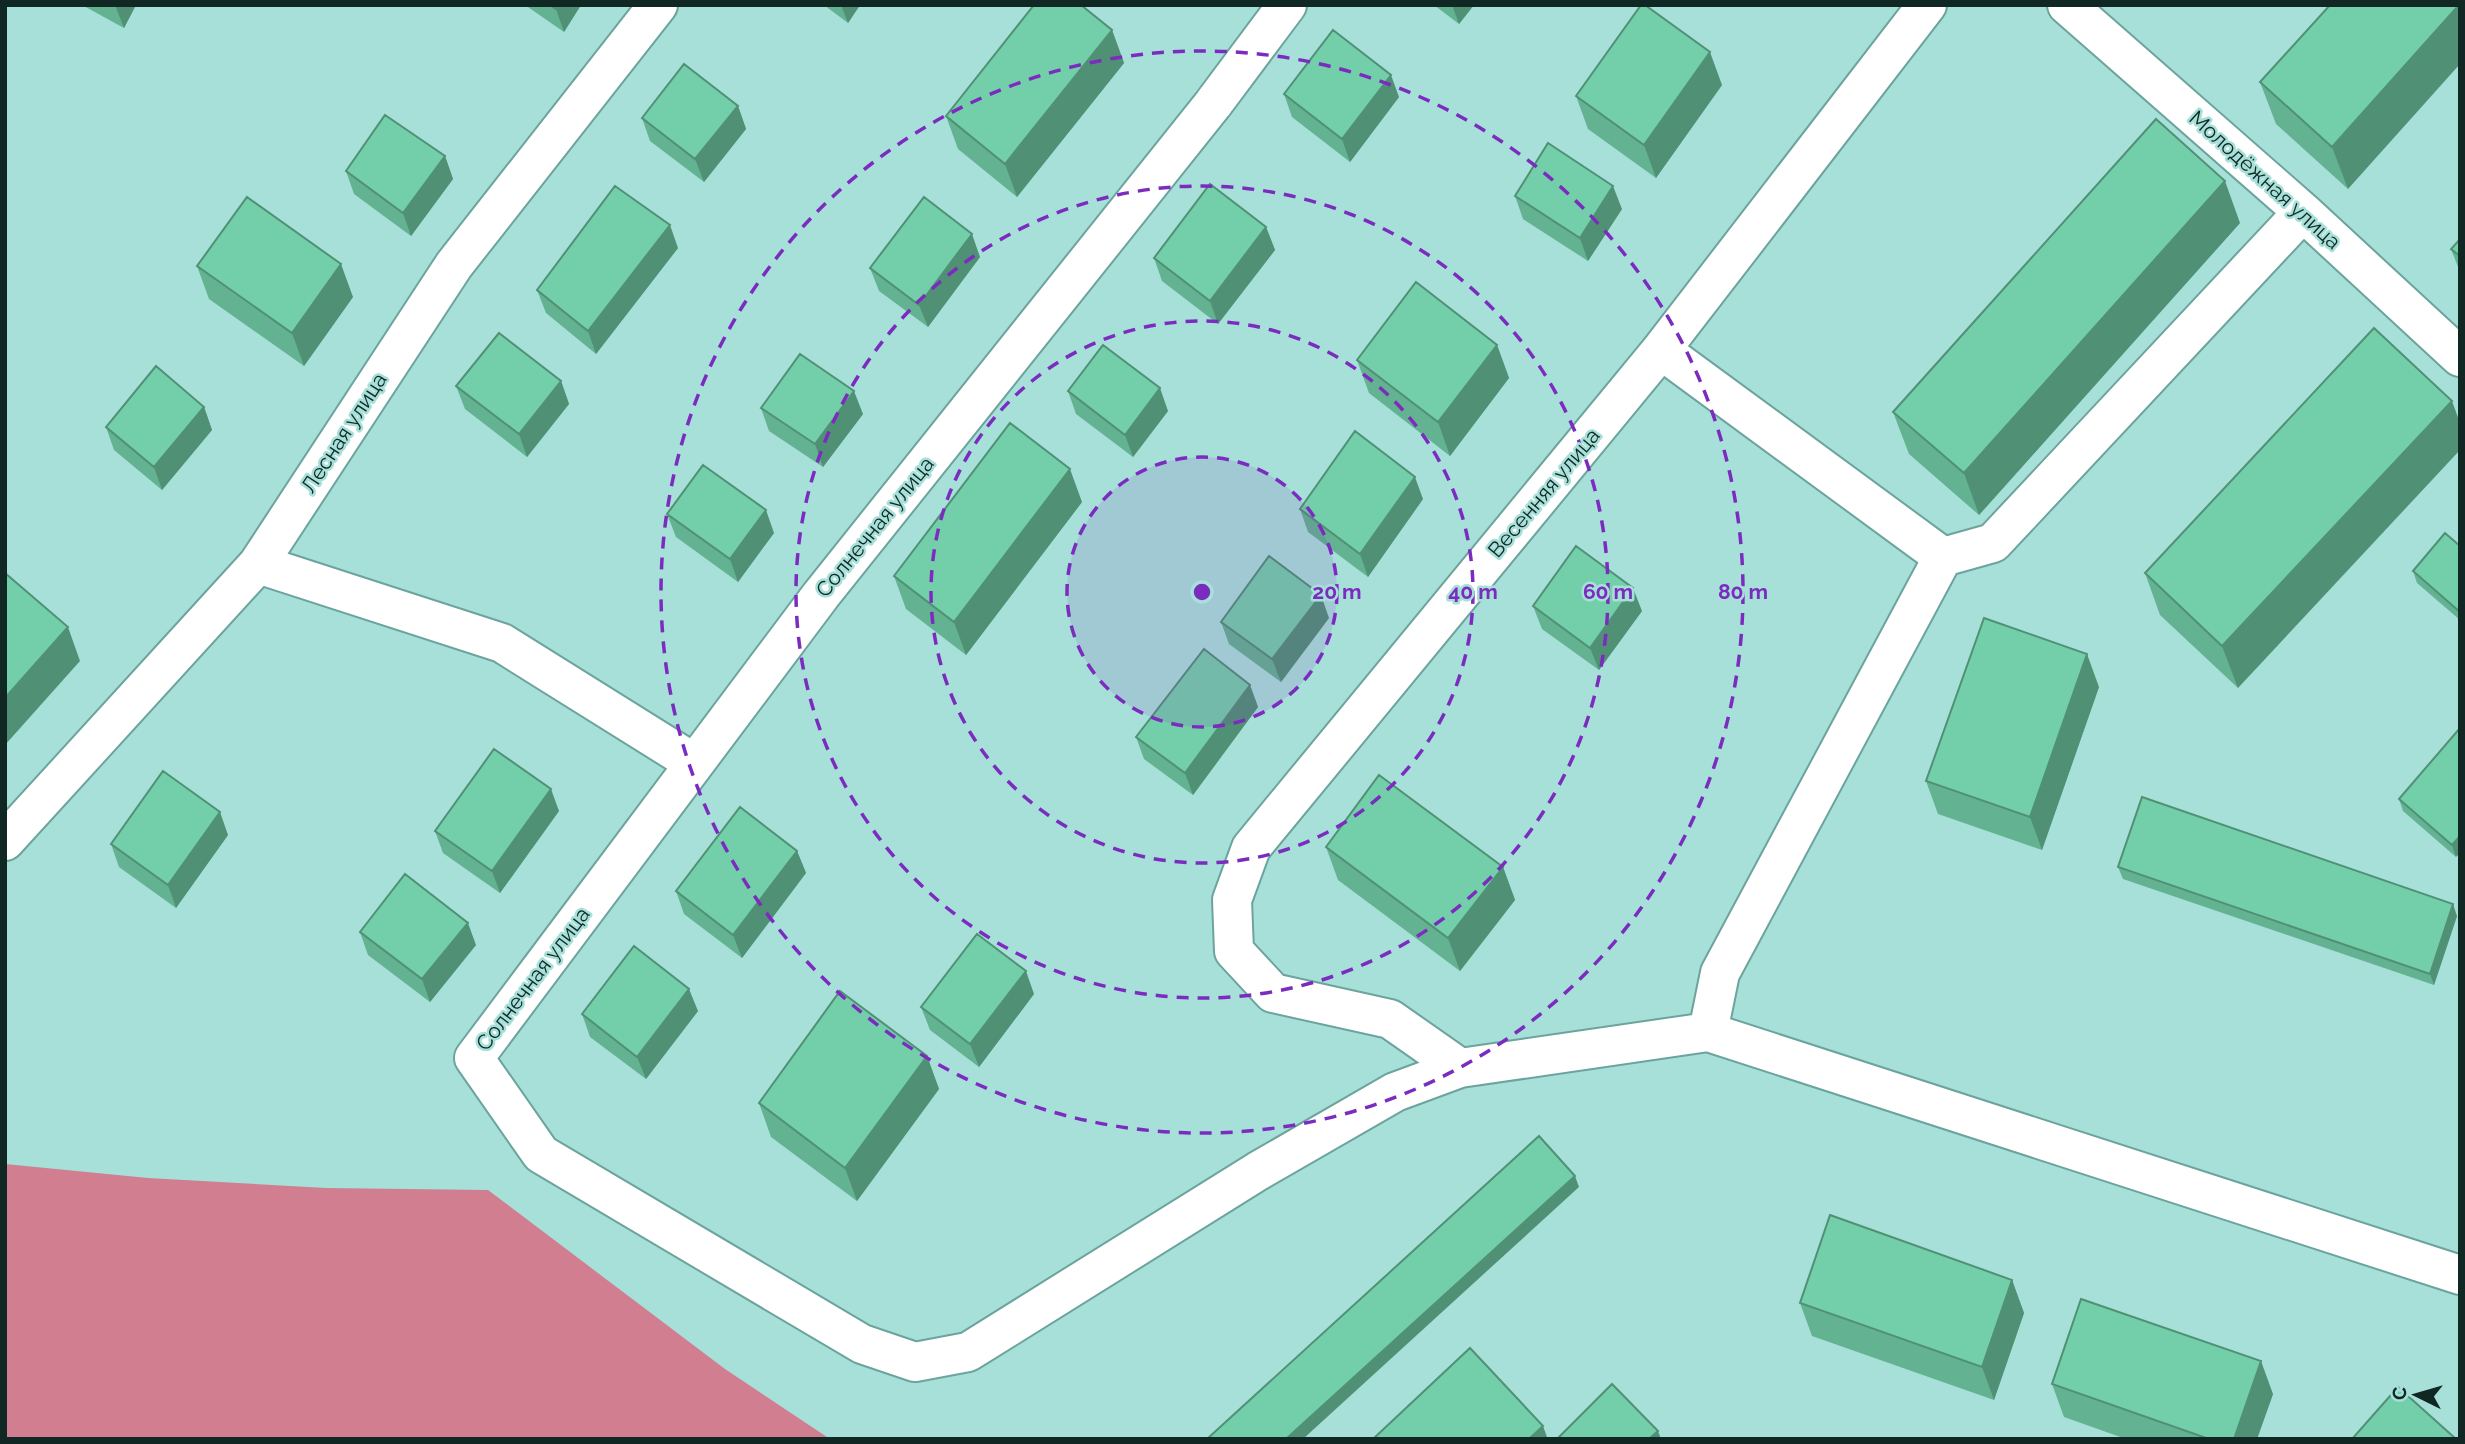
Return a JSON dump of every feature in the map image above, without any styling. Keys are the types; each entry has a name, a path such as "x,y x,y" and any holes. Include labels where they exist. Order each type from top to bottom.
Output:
{"street":[{"name":"Лесная улица","path":"5,841 258,564 454,265 658,5"},
{"name":"Солнечная улица","path":"1287,5 1213,104 821,594 474,1058 541,1154 862,1344 915,1362 968,1352 1280,1158 1395,1092 1460,1068"},
{"name":"Весенняя улица","path":"1460,1068 1390,1019 1273,993 1234,951 1232,900 1251,848 1661,350 1927,5"},
{"name":"Молодёжная улица","path":"2067,5 2303,212 2460,358"},
{"path":"1708,1032 1720,973 1943,557 1993,543 2303,212"},
{"path":"1661,350 1943,557"},
{"path":"258,564 502,643 694,763"},
{"path":"1460,1068 1708,1032 2460,1275"}],"shaded area":[{"path":"5,1164 148,1178 326,1188 488,1190 725,1369 830,1439 5,1439"}],"building":[{"path":"1034,5 1081,5 1112,30 1005,164 946,116"},
{"path":"1641,5 1645,5 1710,52 1644,145 1576,96"},
{"path":"2330,5 2459,5 2332,147 2260,82"},
{"path":"1333,30 1391,75 1342,139 1284,94"},
{"path":"684,64 738,106 695,159 642,118"},
{"path":"385,115 445,156 403,213 346,171"},
{"path":"2156,119 2225,181 1964,473 1893,412"},
{"path":"1548,143 1613,186 1580,238 1515,196"},
{"path":"1210,184 1266,227 1210,301 1154,258"},
{"path":"615,186 670,225 588,331 537,290"},
{"path":"247,197 341,264 292,333 197,266"},
{"path":"924,197 972,234 919,305 870,268"},
{"path":"2460,239 2460,256 2451,249"},
{"path":"1416,282 1497,345 1438,422 1357,360"},
{"path":"2374,328 2452,401 2222,646 2145,573"},
{"path":"499,333 561,381 519,434 456,386"},
{"path":"1103,345 1160,388 1125,435 1068,391"},
{"path":"800,354 854,391 815,444 761,408"},
{"path":"156,366 204,407 154,467 106,427"},
{"path":"1010,423 1070,469 954,622 894,576"},
{"path":"1355,431 1415,477 1360,554 1300,509"},
{"path":"703,465 766,510 730,559 667,514"},
{"path":"2445,533 2460,546 2460,612 2413,571"},
{"path":"1576,546 1633,588 1590,648 1533,606"},
{"path":"1269,556 1321,595 1272,659 1221,622"},
{"path":"5,573 68,627 5,698"},
{"path":"1984,618 2087,654 2030,817 1926,781"},
{"path":"1204,649 1250,685 1185,773 1136,737"},
{"path":"2460,728 2460,836 2452,845 2399,799"},
{"path":"494,749 551,789 492,871 435,831"},
{"path":"163,771 220,812 168,885 111,844"},
{"path":"1379,775 1503,867 1448,938 1326,847"},
{"path":"2142,797 2453,904 2430,974 2118,867"},
{"path":"740,807 797,851 733,935 676,891"},
{"path":"405,874 468,923 422,979 360,932"},
{"path":"977,934 1026,971 970,1044 921,1007"},
{"path":"634,946 689,989 637,1057 582,1014"},
{"path":"840,991 927,1056 845,1168 759,1103"},
{"path":"1539,1136 1575,1176 1286,1439 1207,1439"},
{"path":"1830,1215 2012,1280 1982,1367 1800,1303"},
{"path":"2081,1299 2261,1361 2234,1439 2209,1439 2052,1384"},
{"path":"1470,1348 1543,1426 1529,1439 1373,1439"},
{"path":"1612,1384 1658,1431 1649,1439 1557,1439"},
{"path":"2398,1387 2456,1439 2352,1439"}]}
